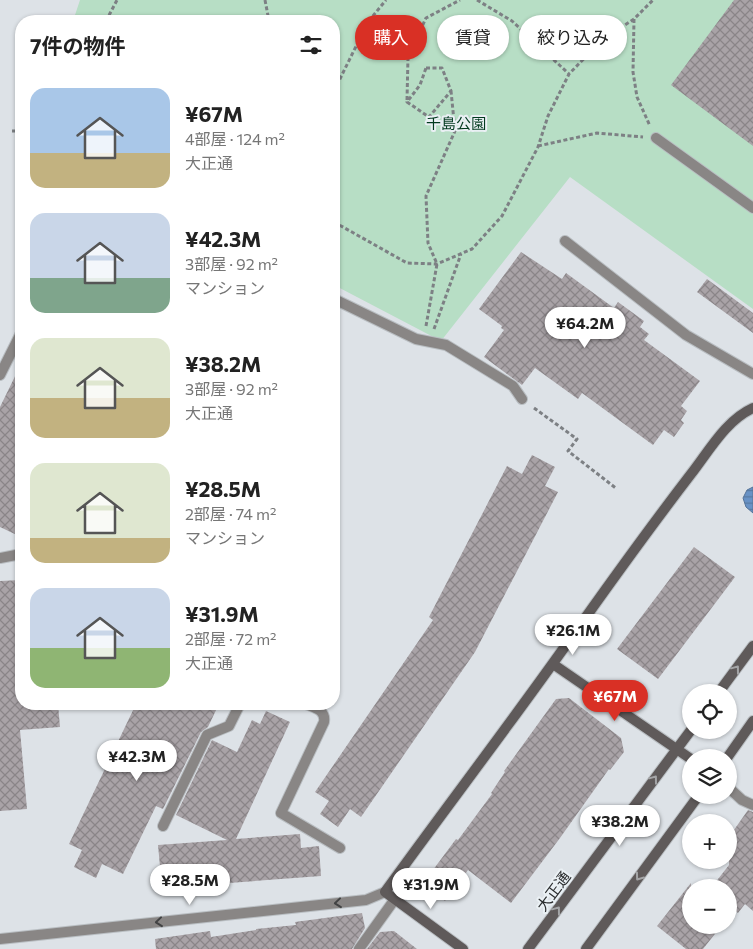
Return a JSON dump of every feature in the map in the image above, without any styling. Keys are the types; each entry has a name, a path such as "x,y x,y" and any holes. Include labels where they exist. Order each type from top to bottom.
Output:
{"street":[{"path":"656,138 753,208"},
{"path":"565,242 686,335 753,374"},
{"path":"340,302 416,339 446,345 463,354 513,386 522,399"},
{"path":"0,375 15,345"},
{"path":"0,939 366,900 385,892 553,664 656,519 722,434 735,420 753,408"},
{"path":"0,558 15,555"},
{"path":"725,684 753,646"},
{"path":"553,664 682,753"},
{"path":"163,826 206,735 229,726 237,710"},
{"path":"319,710 323,712 325,716 324,722 281,813 340,848"},
{"path":"734,749 753,722"},
{"name":"大正通","path":"528,949 684,739"},
{"path":"737,795 753,805"},
{"path":"586,949 692,804"},
{"path":"385,892 463,949"},
{"path":"359,949 395,899"}],"path":[{"path":"109,15 116,0"},
{"path":"265,0 268,15"},
{"path":"340,79 368,22 386,0"},
{"path":"407,102 408,57 426,18 460,0"},
{"path":"477,0 512,21 569,74"},
{"path":"340,226 407,263 437,264 472,249 502,216 538,146 548,116 569,74 602,40 634,19 653,0"},
{"path":"538,146 597,133 656,138 637,97 634,72 634,19"},
{"path":"407,102 420,84 426,68 442,68 451,91 456,131 426,196 428,242 437,264 427,341"},
{"path":"407,102 429,117 451,91"},
{"path":"427,341 461,254"},
{"path":"522,399 576,439 568,451 617,489"}],"green space":[{"name":"千島公園","path":"80,0 753,0 753,309 570,177 441,341 340,288 340,15 75,15"}],"water":[{"path":"753,487 753,513 746,507 743,498 747,490"}],"building":[{"path":"734,0 753,0 753,146 671,85"},
{"path":"521,252 562,279 566,273 614,308 618,302 644,321 640,327 649,334 644,340 700,381 681,406 687,411 681,420 684,423 674,437 664,430 653,445 582,393 578,399 535,368 522,385 484,357 504,330 501,328 502,326 479,309"},
{"path":"707,279 753,313 753,333 697,292"},
{"path":"15,376 15,534 0,527 0,407"},
{"path":"532,455 555,467 545,486 558,492 475,652 361,817 350,809 338,827 320,814 329,801 315,792 433,620 429,617 507,466 522,474"},
{"path":"694,547 735,577 658,679 617,649"},
{"path":"15,580 15,710 59,710 60,727 20,730 27,809 0,811 0,581"},
{"path":"569,698 621,738 624,752 609,769 511,903 468,870 445,901 432,892 430,874 492,794 504,771 556,699"},
{"path":"133,710 216,710 208,727 201,732 163,809 156,806 123,874 102,864 96,878 74,867 82,850 69,844"},
{"path":"266,711 290,722 236,839 300,834 301,848 319,846 321,876 162,888 158,845 227,840 176,815 212,740 237,752 252,720 260,724"},
{"path":"748,810 753,812 753,911 745,904 738,913 737,879 718,879 726,869 737,869 737,826"},
{"path":"682,894 682,934 715,934 703,949 686,949 657,926"},
{"path":"362,913 365,928 352,949 156,949 155,939 210,931 211,937 256,929 296,925 295,922"},
{"path":"394,931 417,949 367,949 380,932"}]}
